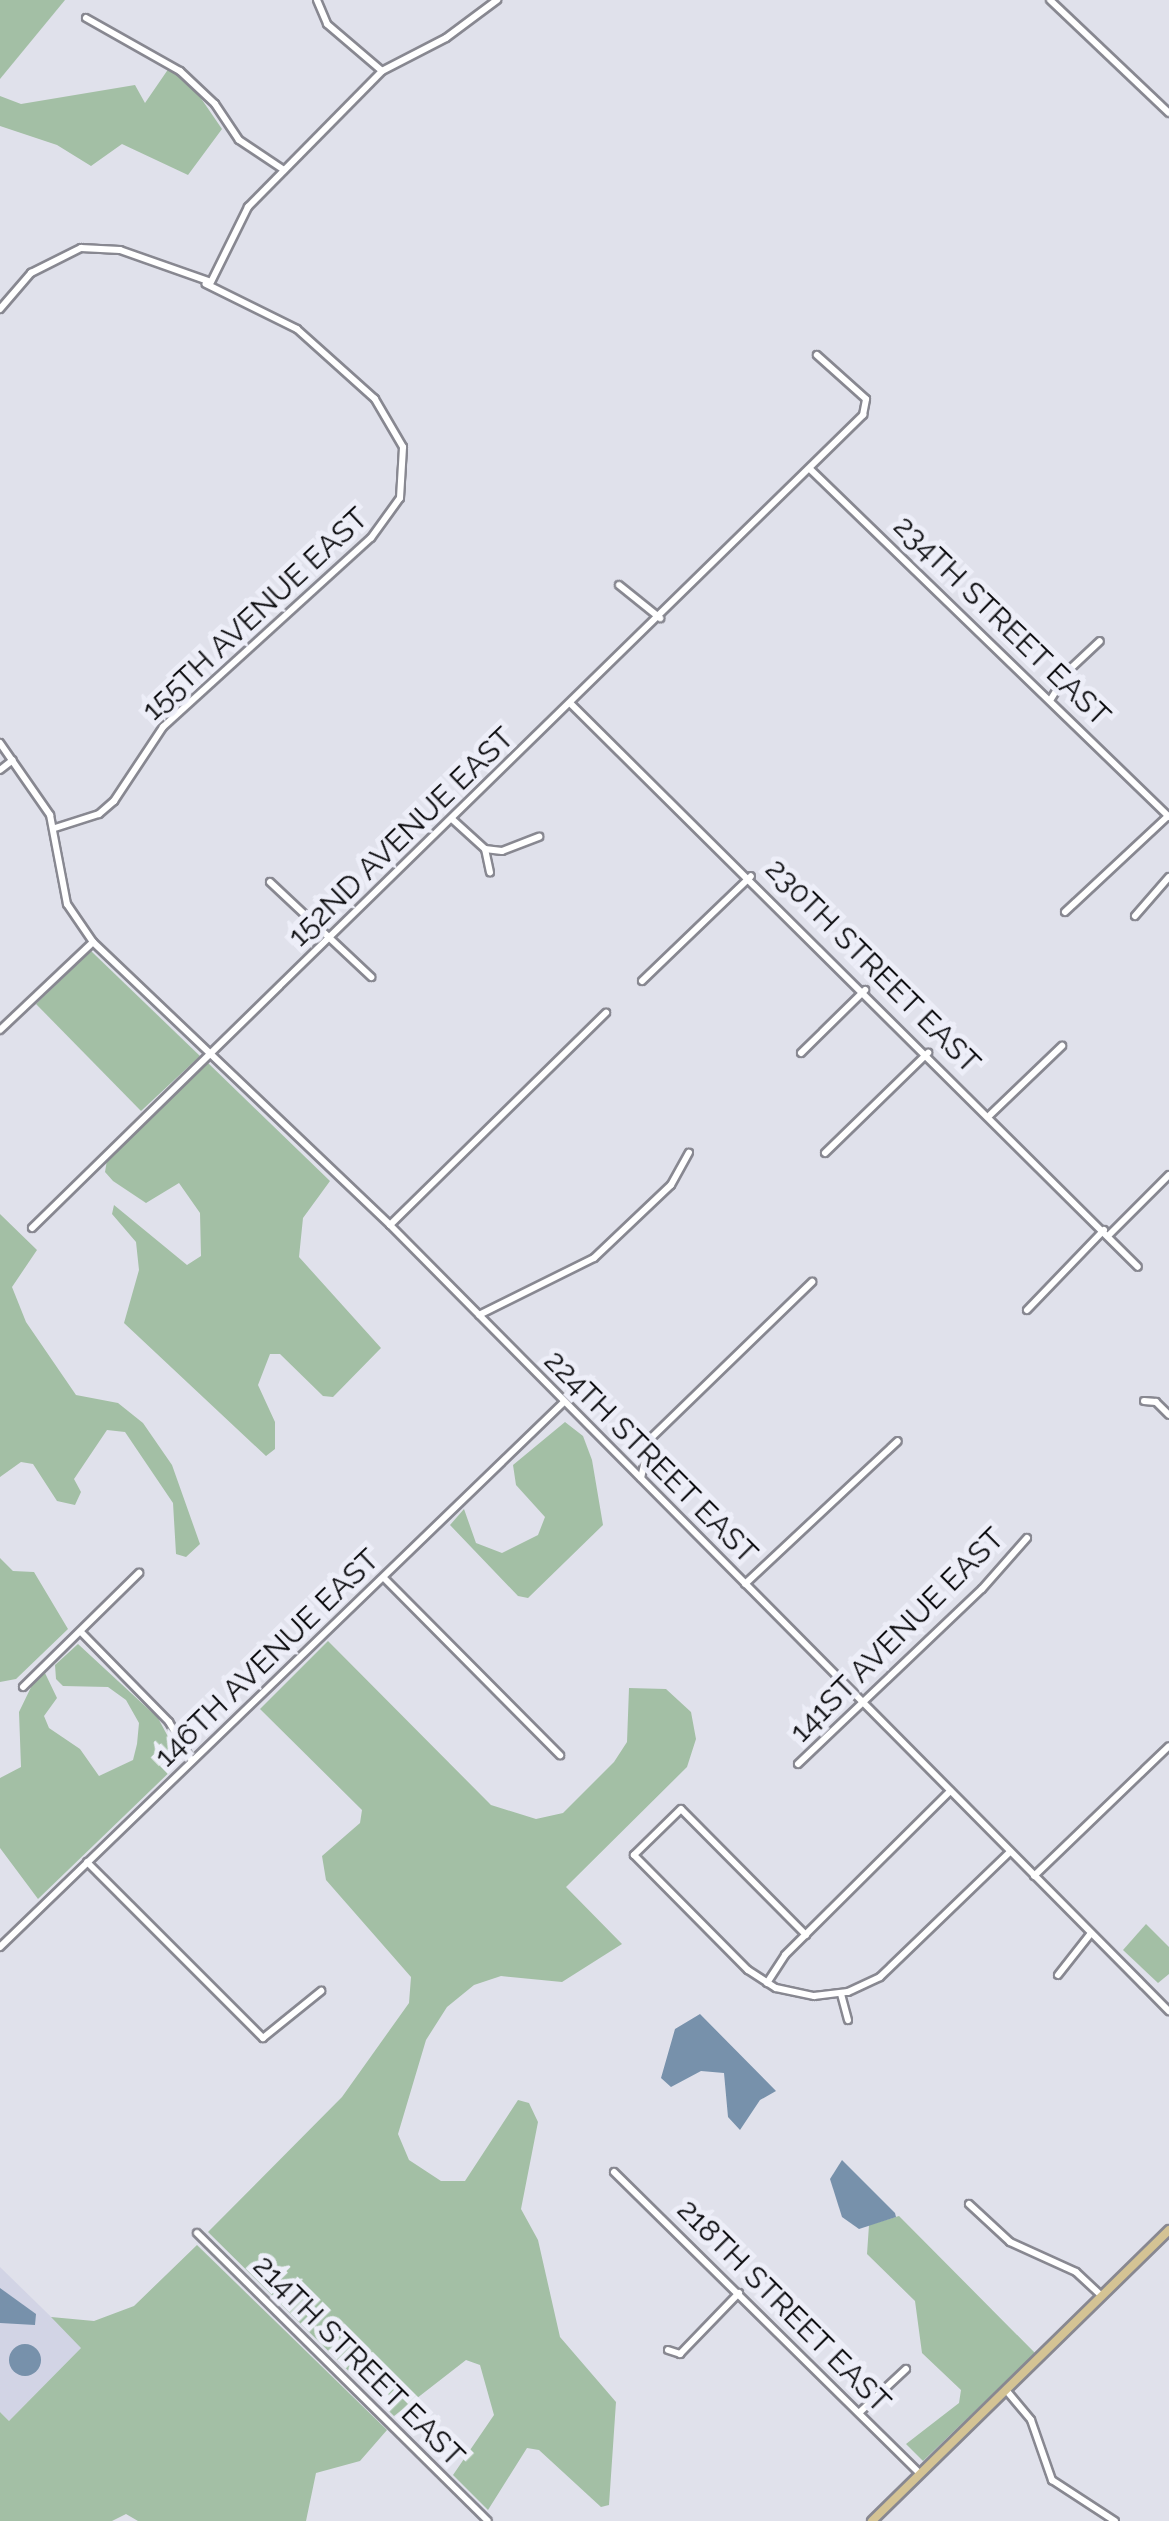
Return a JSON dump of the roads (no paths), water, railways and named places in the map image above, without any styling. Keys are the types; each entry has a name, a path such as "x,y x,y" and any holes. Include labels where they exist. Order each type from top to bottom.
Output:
{"main road":[{"path":"872,2521 1169,2230"}],"street":[{"path":"318,0 326,24 382,71"},
{"path":"0,309 31,273 81,248 120,250 206,284 215,279 246,210 382,71 446,38 497,0"},
{"path":"1052,1 1169,113"},
{"path":"86,18 180,71 215,104 238,140 284,170"},
{"name":"155TH AVENUE EAST","path":"55,828 99,814 114,801 163,726 384,525 400,498 403,447 384,410 307,337 206,284"},
{"path":"810,470 868,407 817,356"},
{"name":"152ND AVENUE EAST","path":"32,1228 810,470"},
{"name":"234TH STREET EAST","path":"810,470 1169,817"},
{"path":"619,584 660,618"},
{"path":"1051,699 1100,641"},
{"name":"230TH STREET EAST","path":"570,703 751,876 1138,1267"},
{"path":"0,743 55,828"},
{"path":"0,770 13,760"},
{"path":"1065,912 1169,817"},
{"path":"452,819 485,850 491,869 500,860 498,852"},
{"name":"224TH STREET EAST","path":"55,828 67,904 93,942 390,1225 1169,2011"},
{"path":"485,850 498,852 539,837"},
{"path":"642,981 751,876"},
{"path":"1135,916 1169,877"},
{"path":"270,882 371,978"},
{"path":"0,1030 93,942"},
{"path":"801,1053 865,990"},
{"path":"390,1225 606,1013"},
{"path":"990,1116 1062,1046"},
{"path":"825,1152 928,1053"},
{"path":"478,1315 594,1258 672,1184 689,1153"},
{"path":"1027,1310 1169,1175"},
{"path":"641,1479 650,1439 812,1282"},
{"path":"1144,1401 1156,1402 1169,1415"},
{"name":"146TH AVENUE EAST","path":"0,1947 564,1402"},
{"path":"745,1584 898,1440"},
{"name":"141ST AVENUE EAST","path":"798,1764 982,1589 1026,1538"},
{"path":"23,1686 139,1573"},
{"path":"384,1578 560,1755"},
{"path":"81,1632 169,1722 192,1761"},
{"path":"1034,1876 1169,1746"},
{"path":"767,1983 806,1935 950,1791"},
{"path":"806,1935 681,1809 634,1855 767,1983 802,1995 841,1994 889,1970 1010,1852"},
{"path":"88,1862 263,2038 321,1991"},
{"path":"1058,1976 1092,1934"},
{"path":"841,1994 848,2020"},
{"name":"218TH STREET EAST","path":"614,2172 920,2474"},
{"path":"969,2204 1010,2242 1076,2272 1102,2296"},
{"name":"214TH STREET EAST","path":"197,2234 488,2521"},
{"path":"668,2350 680,2354 739,2293"},
{"path":"860,2412 906,2369"},
{"path":"1006,2390 1031,2420 1052,2480 1115,2521"}],"water":[{"path":"700,2014 776,2091 760,2100 740,2130 728,2117 724,2073 701,2071 671,2087 661,2078 675,2029"},
{"path":"842,2160 896,2217 859,2229 842,2217 830,2179"},
{"path":"0,2288 36,2314 35,2325 0,2323"},
{"path":"25,2344 36,2349 41,2360 36,2371 25,2376 14,2371 9,2360 14,2349"}]}
